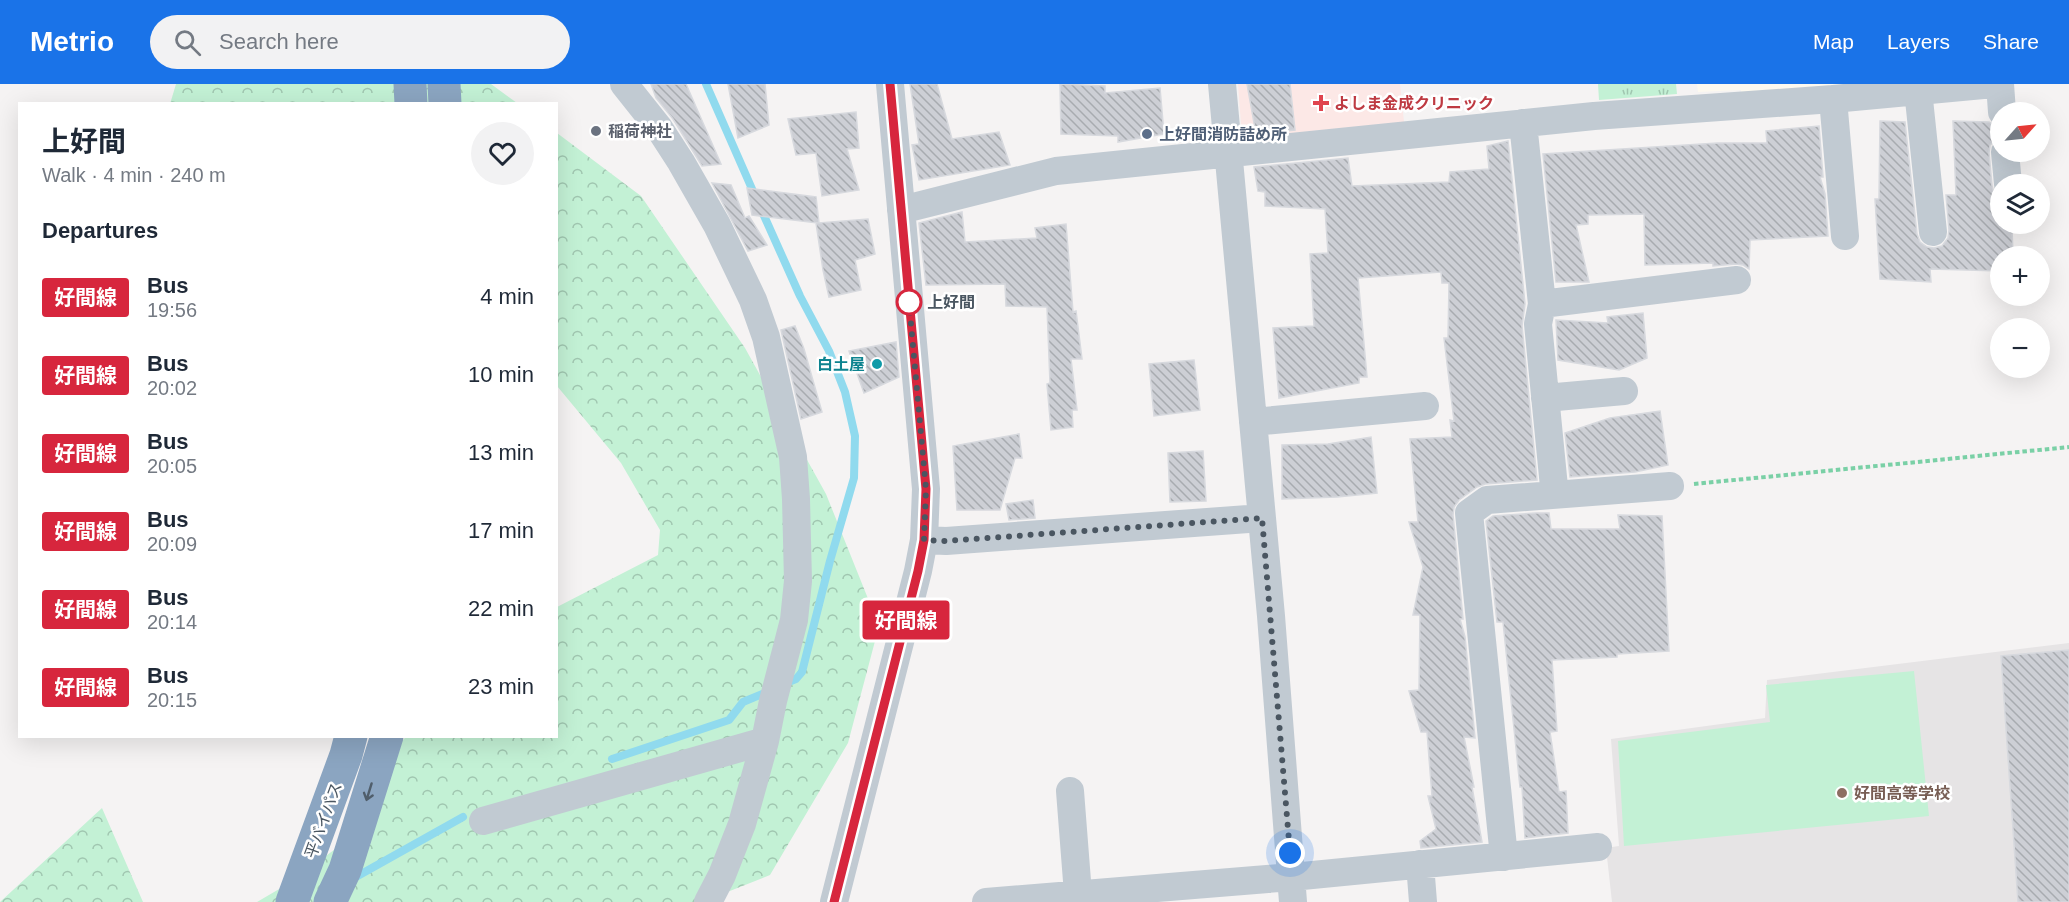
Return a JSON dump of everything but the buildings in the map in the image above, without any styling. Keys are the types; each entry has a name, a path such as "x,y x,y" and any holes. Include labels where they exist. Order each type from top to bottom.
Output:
{"highway":[{"path":"410,84 411,102"},
{"path":"444,84 445,102"},
{"name":"平バイパス","path":"293,901 350,738"},
{"name":"平バイパス","path":"330,902 345,870 386,738"}],"street":[{"path":"624,84 659,128 717,225 753,300 766,337 792,457 796,499 798,582 794,620 742,824 722,875 708,902"},
{"path":"834,902 924,540 926,489 890,84"},
{"path":"1222,84 1262,518 1292,890"},
{"path":"901,210 1056,171 1228,152 1523,123 1690,108 1833,99 1985,84 1996,102"},
{"path":"1918,90 1933,232"},
{"path":"1833,99 1845,236"},
{"path":"1523,123 1542,304 1538,324 1554,487"},
{"path":"1542,304 1737,280"},
{"path":"1545,398 1624,391"},
{"path":"1253,422 1425,406"},
{"path":"1504,856 1469,513 1487,500 1670,486"},
{"path":"924,540 946,541 1262,518"},
{"path":"483,821 765,741"},
{"path":"1070,791 1078,894"},
{"path":"1000,901 1078,894 1292,890 1420,864 1598,847"},
{"path":"1420,864 1424,902"}],"path":[{"path":"1670,486 2069,447"}],"shaded area":[{"name":"よしま金成クリニック","path":"1238,84 1400,84 1404,122 1242,138"},
{"path":"1697,84 1855,84 1742,98 1741,90 1698,92"},
{"name":"好間高等学校","path":"2069,643 2069,902 1612,902 1606,848 1619,846 1611,739 1765,718 1767,680"}],"green space":[{"path":"176,84 491,84 516,102 171,102"},
{"path":"1598,84 1676,84 1677,94 1599,100"},
{"path":"558,134 641,196 745,348 826,494 879,626 848,743 770,875 702,902 257,902 286,885 349,839 372,769 405,738 558,738 558,606 658,555 660,530 621,463 558,387"},
{"path":"1914,671 1929,816 1624,846 1618,741 1770,722 1766,685"},
{"path":"102,808 143,902 0,902"}],"waterway":[{"path":"706,84 756,198"},
{"path":"761,209 800,296 829,351 845,392 855,436 854,478 802,672 796,679 786,683"},
{"path":"612,759 729,720 743,702 767,692"},
{"path":"354,878 463,817"}],"bus line":[{"name":"好間線","path":"834,902 924,540 926,489 890,84"}],"place":[{"name":"よしま金成クリニック","path":"1321,103"},
{"name":"稲荷神社","path":"596,131"},
{"name":"上好間消防詰め所","path":"1147,134"},
{"name":"上好間","path":"909,302"},
{"name":"白土屋","path":"877,364"},
{"name":"好間高等学校","path":"1842,793"}],"route":[{"path":"909,302 926,489 924,540 946,541 1262,518 1290,853"}]}
